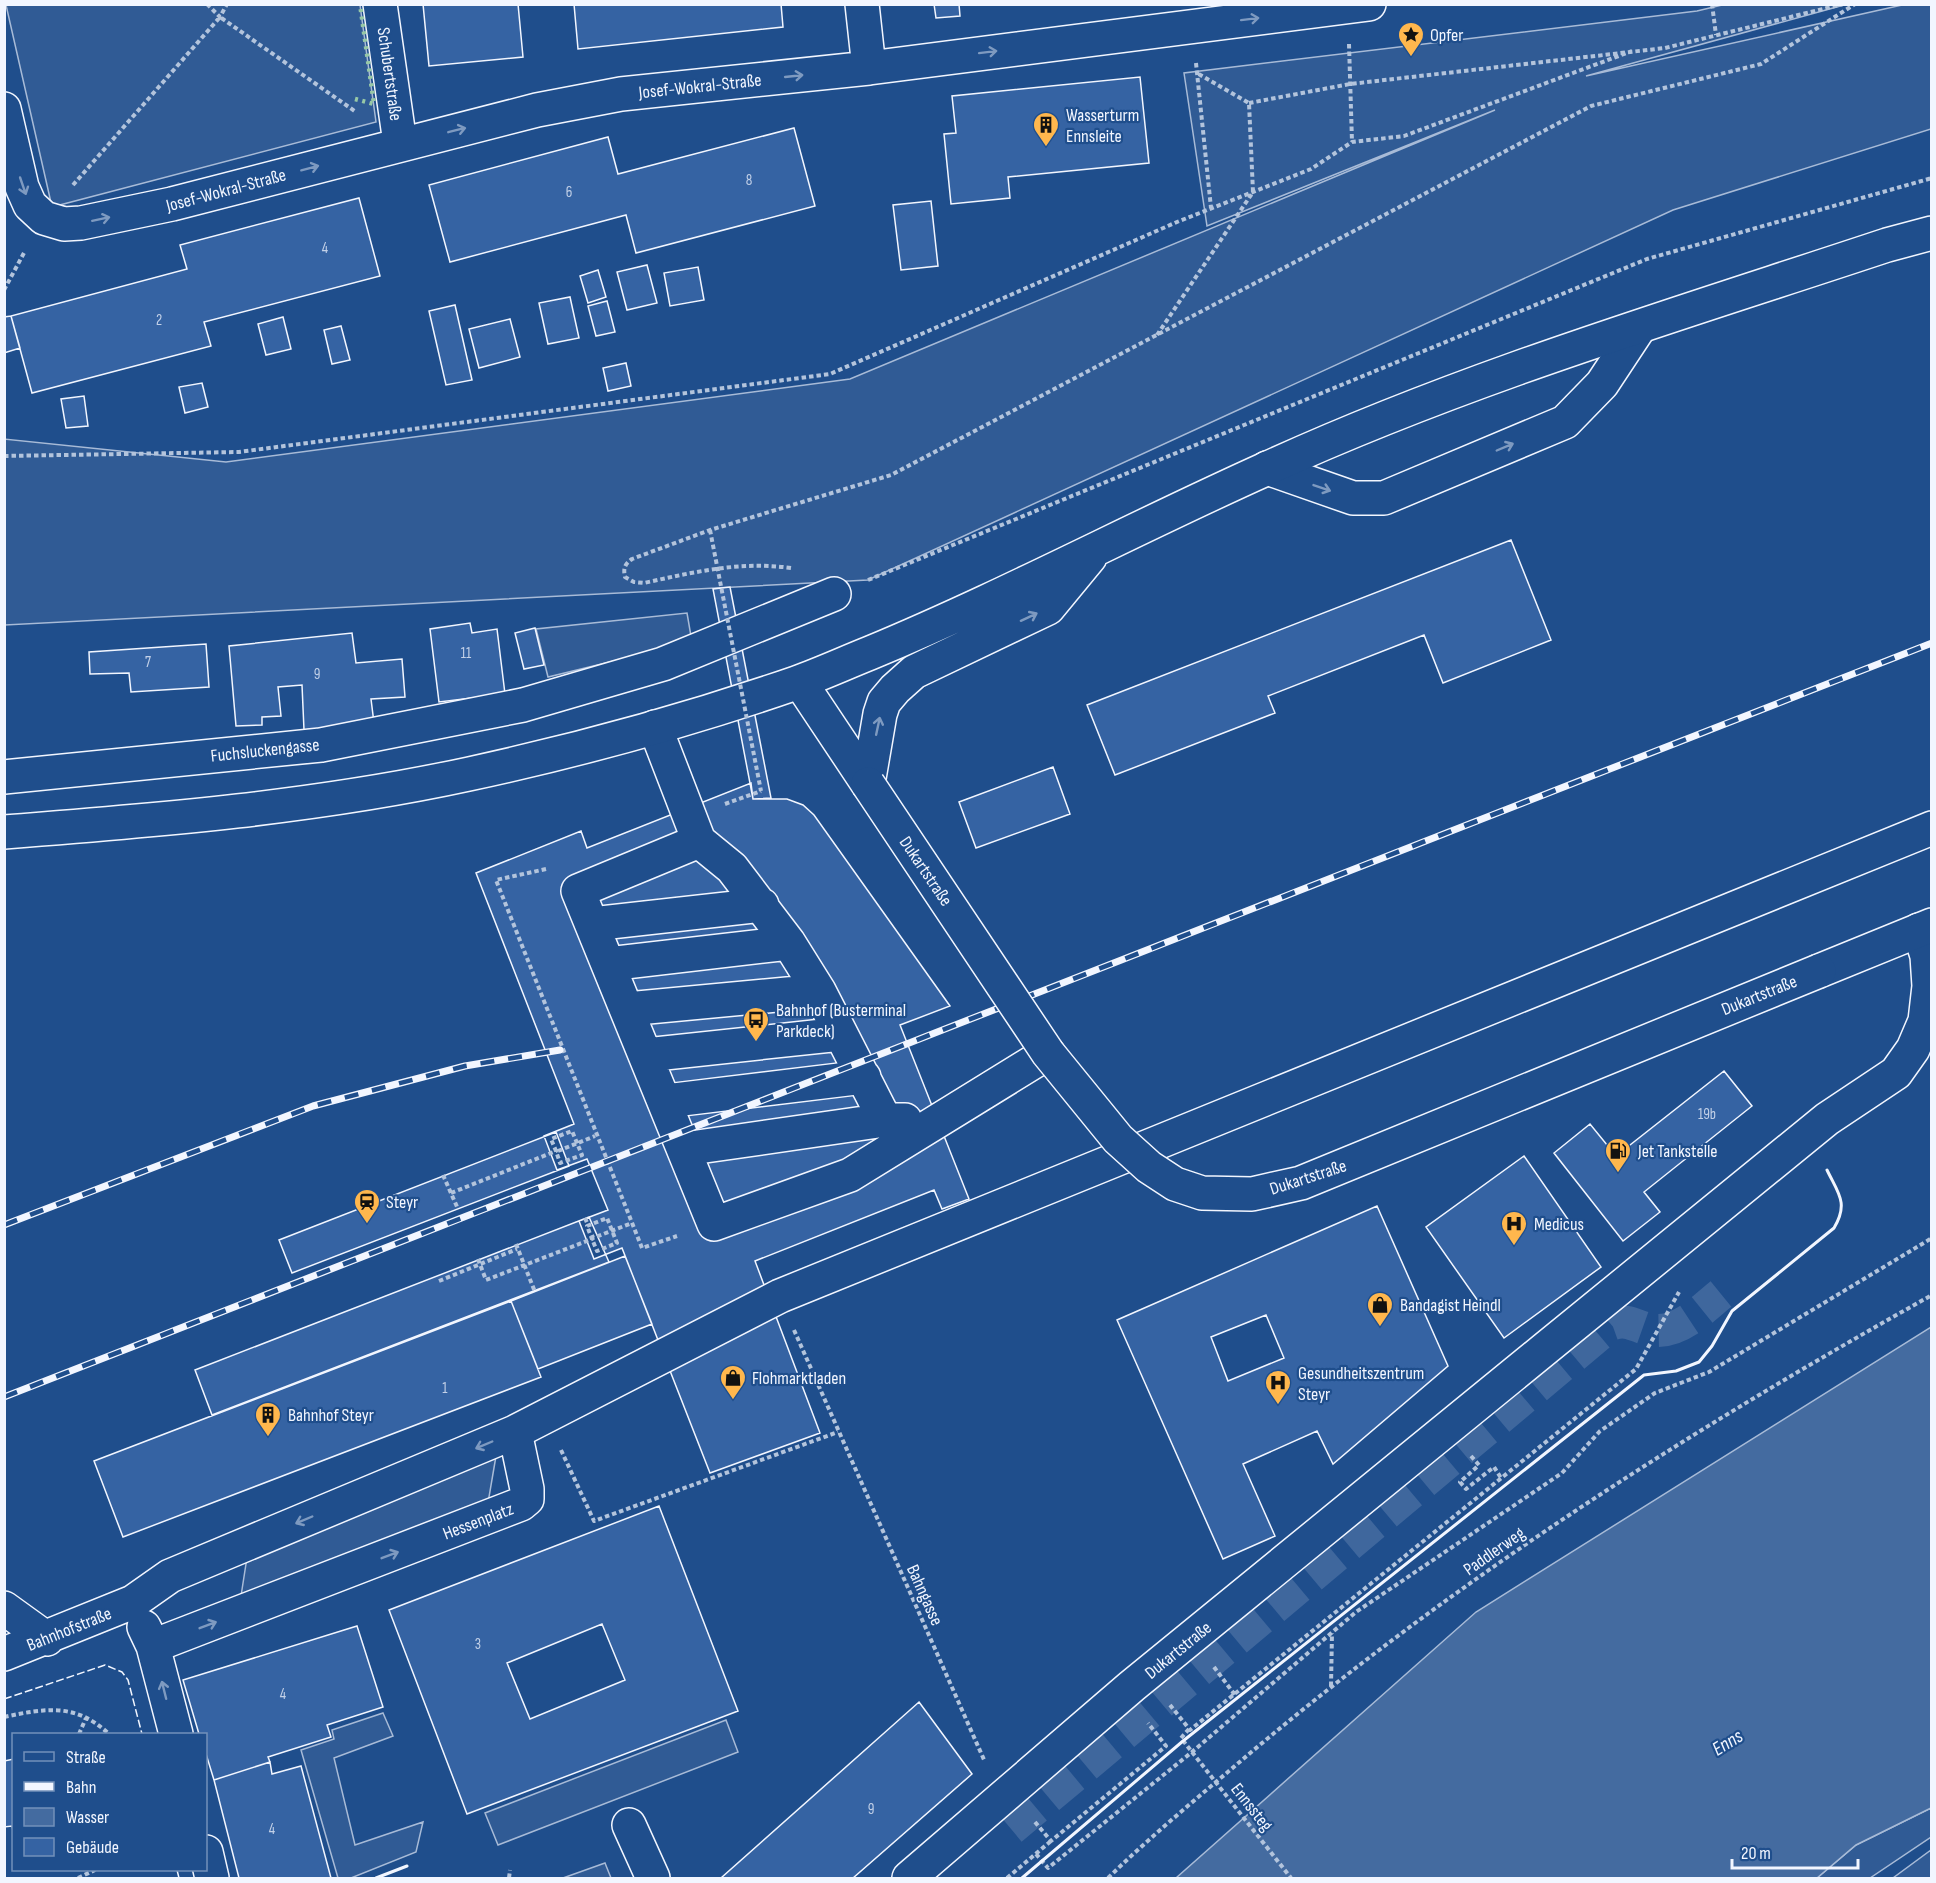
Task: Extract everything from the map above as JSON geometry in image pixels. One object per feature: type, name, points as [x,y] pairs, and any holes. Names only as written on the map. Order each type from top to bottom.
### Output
[{"type":"street","name":"Schubertstraße","points":[[380,4],[400,143]]},
{"type":"street","points":[[862,4],[869,68]]},
{"type":"street","name":"Josef-Wokral-Straße","points":[[44,218],[64,224],[81,223],[172,204],[400,143],[537,110],[621,94],[869,68],[1355,5]]},
{"type":"street","points":[[4,109],[22,187],[30,205],[44,218]]},
{"type":"street","points":[[4,832],[153,820],[355,795],[465,775],[565,753],[800,682],[957,616],[1267,468],[1441,397],[1887,245],[1932,233]]},
{"type":"street","points":[[1267,468],[1353,498],[1384,498],[1565,422],[1602,384],[1639,328]]},
{"type":"street","points":[[868,784],[880,714],[884,702],[895,689],[914,672],[1048,608],[1095,551]]},
{"type":"street","name":"Fuchsluckengasse","points":[[4,777],[321,745],[523,705],[663,664],[834,594]]},
{"type":"street","name":"Dukartstraße","points":[[800,682],[1048,1053],[1118,1139],[1149,1167],[1175,1184],[1202,1192],[1252,1194],[1301,1183],[1925,928],[1929,987],[1925,1021],[1913,1049],[1896,1073],[1827,1119],[1546,1348],[1132,1686],[909,1878]]},
{"type":"street","points":[[655,727],[699,841],[732,868],[789,943],[819,991],[885,1120]]},
{"type":"street","points":[[176,1733],[153,1646],[133,1602],[170,1576],[515,1432],[780,1296],[1932,828]]},
{"type":"street","points":[[699,841],[578,891],[666,1101],[714,1224],[850,1175],[1048,1053]]},
{"type":"street","points":[[592,924],[762,905]]},
{"type":"street","points":[[608,964],[789,943]]},
{"type":"street","points":[[627,1010],[819,991]]},
{"type":"street","points":[[646,1056],[841,1034]]},
{"type":"street","points":[[666,1101],[864,1077]]},
{"type":"street","points":[[684,1149],[885,1120],[940,1121]]},
{"type":"street","name":"Hessenplatz","points":[[153,1646],[521,1504],[527,1499],[527,1489],[515,1432]]},
{"type":"street","name":"Bahnhofstraße","points":[[4,1654],[47,1639],[133,1602]]},
{"type":"street","points":[[4,1608],[47,1639]]},
{"type":"street","points":[[629,1825],[653,1878]]},
{"type":"street","points":[[207,1856],[212,1878]]},
{"type":"path","points":[[207,4],[220,17],[400,143]]},
{"type":"path","points":[[44,218],[220,17],[226,4]]},
{"type":"path","points":[[1712,4],[1716,35]]},
{"type":"path","points":[[1211,208],[1197,73],[1249,102],[1350,84],[1665,48],[1843,4]]},
{"type":"path","points":[[1855,4],[1761,64],[1591,106],[891,476],[710,531],[632,559],[626,563],[625,577],[644,584],[714,568],[763,564],[798,569],[823,581],[834,594],[1647,259],[1932,178]]},
{"type":"path","points":[[4,456],[239,452],[830,374],[1211,208],[1311,168],[1352,142],[1404,136],[1632,51]]},
{"type":"path","points":[[1350,84],[1352,142]]},
{"type":"path","points":[[1156,335],[1253,192],[1249,102]]},
{"type":"path","points":[[710,531],[761,790]]},
{"type":"path","points":[[555,867],[496,880],[595,1136],[642,1248],[714,1224]]},
{"type":"path","points":[[551,1133],[557,1151],[561,1163],[582,1155],[572,1131],[551,1139],[557,1151],[564,1168]]},
{"type":"path","points":[[451,1193],[595,1136]]},
{"type":"path","points":[[443,1175],[458,1209]]},
{"type":"path","points":[[585,1218],[593,1238],[632,1223]]},
{"type":"path","points":[[607,1218],[612,1231],[617,1243],[597,1251],[587,1226],[607,1218]]},
{"type":"path","points":[[1036,1854],[1048,1868],[1192,1752],[1356,1612],[1562,1473],[1600,1431],[1654,1393],[1709,1372],[1932,1238]]},
{"type":"path","points":[[478,1259],[486,1280],[592,1239]]},
{"type":"path","points":[[439,1281],[516,1247],[535,1292]]},
{"type":"path","points":[[1192,1752],[1180,1738],[1636,1369],[1680,1289]]},
{"type":"path","name":"Paddlerweg","points":[[1108,1878],[1331,1686],[1510,1554],[1656,1458],[1932,1294]]},
{"type":"path","name":"Bahngasse","points":[[780,1296],[988,1769]]},
{"type":"path","points":[[546,1416],[594,1521],[838,1432]]},
{"type":"path","points":[[1479,1466],[1460,1482],[1466,1489],[1494,1467],[1502,1478]]},
{"type":"path","points":[[1331,1686],[1332,1633]]},
{"type":"path","points":[[1214,1668],[1235,1695]]},
{"type":"path","points":[[1165,1698],[1190,1730]]},
{"type":"path","points":[[4,1717],[43,1708],[68,1711],[95,1721],[108,1733]]},
{"type":"path","points":[[78,1733],[86,1718]]},
{"type":"path","points":[[1007,1878],[1166,1746],[1147,1723]]},
{"type":"path","name":"Ennssteg","points":[[1192,1752],[1291,1878]]},
{"type":"path","points":[[1031,1817],[1052,1840]]},
{"type":"path","points":[[509,1878],[510,1870]]},
{"type":"shaded area","points":[[6,5],[360,5],[376,122],[52,207]]},
{"type":"shaded area","points":[[1722,5],[1844,5],[1586,76],[1902,5],[1931,5],[1931,129],[1673,210],[868,580],[5,625],[4,439],[226,462],[850,379],[1495,110],[1207,226],[1184,73],[1697,11]]},
{"type":"shaded area","points":[[687,613],[692,642],[548,677],[536,629]]},
{"type":"shaded area","points":[[496,1456],[488,1503],[241,1596],[248,1551]]},
{"type":"shaded area","points":[[383,1713],[393,1736],[334,1758],[355,1845],[423,1822],[416,1852],[351,1878],[338,1878],[301,1750],[334,1739],[332,1730]]},
{"type":"shaded area","points":[[726,1720],[738,1752],[498,1845],[485,1813]]},
{"type":"shaded area","points":[[1931,1808],[1931,1837],[1870,1878],[1817,1878],[1856,1845]]},
{"type":"shaded area","points":[[1931,1850],[1931,1878],[1893,1878]]},
{"type":"shaded area","points":[[605,1863],[611,1878],[563,1878]]},
{"type":"water","name":"Enns","points":[[1931,1327],[1931,1808],[1856,1845],[1817,1878],[1176,1878],[1476,1612]]},
{"type":"building","points":[[423,4],[518,4],[523,57],[429,66]]},
{"type":"building","points":[[574,4],[781,4],[783,27],[578,49]]},
{"type":"building","points":[[934,4],[959,4],[960,16],[936,18]]},
{"type":"building","name":"Wasserturm Ennsleite","points":[[1140,77],[1149,163],[1008,177],[1010,198],[951,204],[944,134],[956,133],[952,96]]},
{"type":"building","points":[[794,128],[815,206],[636,253],[626,215],[450,262],[429,185],[608,137],[618,174]]},
{"type":"building","points":[[359,198],[380,276],[204,322],[211,346],[32,393],[11,316],[187,269],[180,245]]},
{"type":"building","points":[[931,201],[938,266],[901,270],[893,205]]},
{"type":"building","points":[[647,265],[657,303],[627,310],[617,272]]},
{"type":"building","points":[[698,267],[704,300],[670,306],[664,273]]},
{"type":"building","points":[[598,270],[606,297],[588,303],[580,276]]},
{"type":"building","points":[[570,297],[579,338],[548,344],[539,303]]},
{"type":"building","points":[[607,301],[615,332],[596,336],[588,306]]},
{"type":"building","points":[[455,305],[472,380],[446,385],[429,311]]},
{"type":"building","points":[[11,316],[20,348],[4,353],[4,317]]},
{"type":"building","points":[[283,317],[291,349],[266,355],[258,324]]},
{"type":"building","points":[[510,319],[520,357],[479,368],[469,329]]},
{"type":"building","points":[[341,326],[350,360],[332,364],[324,330]]},
{"type":"building","points":[[626,363],[631,386],[608,391],[603,368]]},
{"type":"building","points":[[202,383],[208,407],[185,413],[179,387]]},
{"type":"building","points":[[84,396],[88,426],[66,428],[61,399]]},
{"type":"building","points":[[1511,540],[1551,640],[1443,683],[1424,635],[1268,696],[1275,713],[1115,775],[1087,705]]},
{"type":"building","points":[[730,587],[771,798],[753,799],[713,589]]},
{"type":"building","points":[[470,623],[472,633],[497,629],[505,694],[439,702],[430,629]]},
{"type":"building","points":[[535,628],[544,665],[524,669],[515,633]]},
{"type":"building","points":[[352,633],[356,663],[402,659],[405,697],[371,699],[374,723],[304,730],[302,685],[278,687],[281,716],[262,717],[262,725],[236,726],[229,646]]},
{"type":"building","points":[[206,644],[209,687],[131,692],[129,673],[90,674],[89,652]]},
{"type":"building","points":[[1053,767],[1070,814],[976,848],[959,802]]},
{"type":"building","points":[[751,783],[753,799],[787,799],[803,805],[814,815],[950,1006],[900,1025],[969,1199],[942,1209],[934,1190],[755,1261],[820,1433],[710,1473],[622,1248],[594,1259],[579,1221],[608,1210],[587,1159],[557,1170],[544,1136],[574,1124],[476,873],[581,831],[587,848]]},
{"type":"building","name":"Jet Tankstelle","points":[[1724,1071],[1752,1106],[1644,1192],[1660,1212],[1623,1241],[1554,1153],[1590,1124],[1616,1156]]},
{"type":"building","points":[[556,1132],[569,1166],[292,1273],[279,1240]]},
{"type":"building","name":"Medicus","points":[[1524,1156],[1601,1267],[1504,1338],[1426,1227]]},
{"type":"building","name":"Gesundheitszentrum Steyr","points":[[1377,1206],[1448,1366],[1333,1464],[1317,1431],[1243,1464],[1275,1536],[1223,1559],[1117,1320]],"holes":[[[1266,1315],[1284,1358],[1228,1381],[1211,1337]]]},
{"type":"building","points":[[589,1217],[609,1262],[212,1415],[195,1370]]},
{"type":"building","points":[[625,1256],[652,1324],[538,1369],[511,1301]]},
{"type":"building","name":"Bahnhof Steyr","points":[[511,1301],[541,1377],[123,1537],[94,1461]]},
{"type":"building","points":[[659,1506],[738,1711],[467,1814],[389,1610]],"holes":[[[602,1624],[625,1680],[530,1719],[507,1663]]]},
{"type":"building","points":[[357,1626],[383,1707],[327,1725],[331,1737],[268,1757],[270,1762],[214,1780],[207,1757],[207,1733],[199,1733],[183,1680]]},
{"type":"building","points":[[919,1702],[972,1774],[853,1878],[721,1878]]},
{"type":"building","points":[[12,1759],[12,1826],[4,1827],[4,1761]]},
{"type":"building","points":[[270,1762],[272,1774],[301,1766],[331,1878],[239,1878],[214,1780]]},
{"type":"tunnel","points":[[1011,1829],[1612,1324],[1626,1322],[1647,1329],[1668,1329],[1687,1321],[1721,1294]]},
{"type":"railway","points":[[4,1397],[1932,643]]},
{"type":"railway","points":[[4,1225],[313,1106],[465,1066],[560,1050]]},
{"type":"hedge","points":[[355,99],[374,104],[360,4]]},
{"type":"fence","points":[[4,1699],[105,1665],[122,1672],[128,1680],[142,1733]]},
{"type":"fence","points":[[177,1871],[179,1878]]},
{"type":"wall","points":[[1022,1878],[1183,1741],[1644,1375],[1676,1371],[1699,1362],[1712,1346],[1732,1311],[1834,1228],[1841,1212],[1841,1205],[1838,1192],[1827,1170]]},
{"type":"wall","points":[[376,1878],[407,1866]]},
{"type":"place","name":"Opfer","points":[[1411,58]]},
{"type":"place","name":"Wasserturm Ennsleite","points":[[1046,148]]},
{"type":"place","name":"Bahnhof (Busterminal Parkdeck)","points":[[756,1043]]},
{"type":"place","name":"Jet Tankstelle","points":[[1618,1174]]},
{"type":"place","name":"Steyr","points":[[367,1225]]},
{"type":"place","name":"Medicus","points":[[1514,1247]]},
{"type":"place","name":"Bandagist Heindl","points":[[1380,1328]]},
{"type":"place","name":"Flohmarktladen","points":[[733,1401]]},
{"type":"place","name":"Gesundheitszentrum Steyr","points":[[1278,1406]]},
{"type":"place","name":"Bahnhof Steyr","points":[[268,1438]]}]
